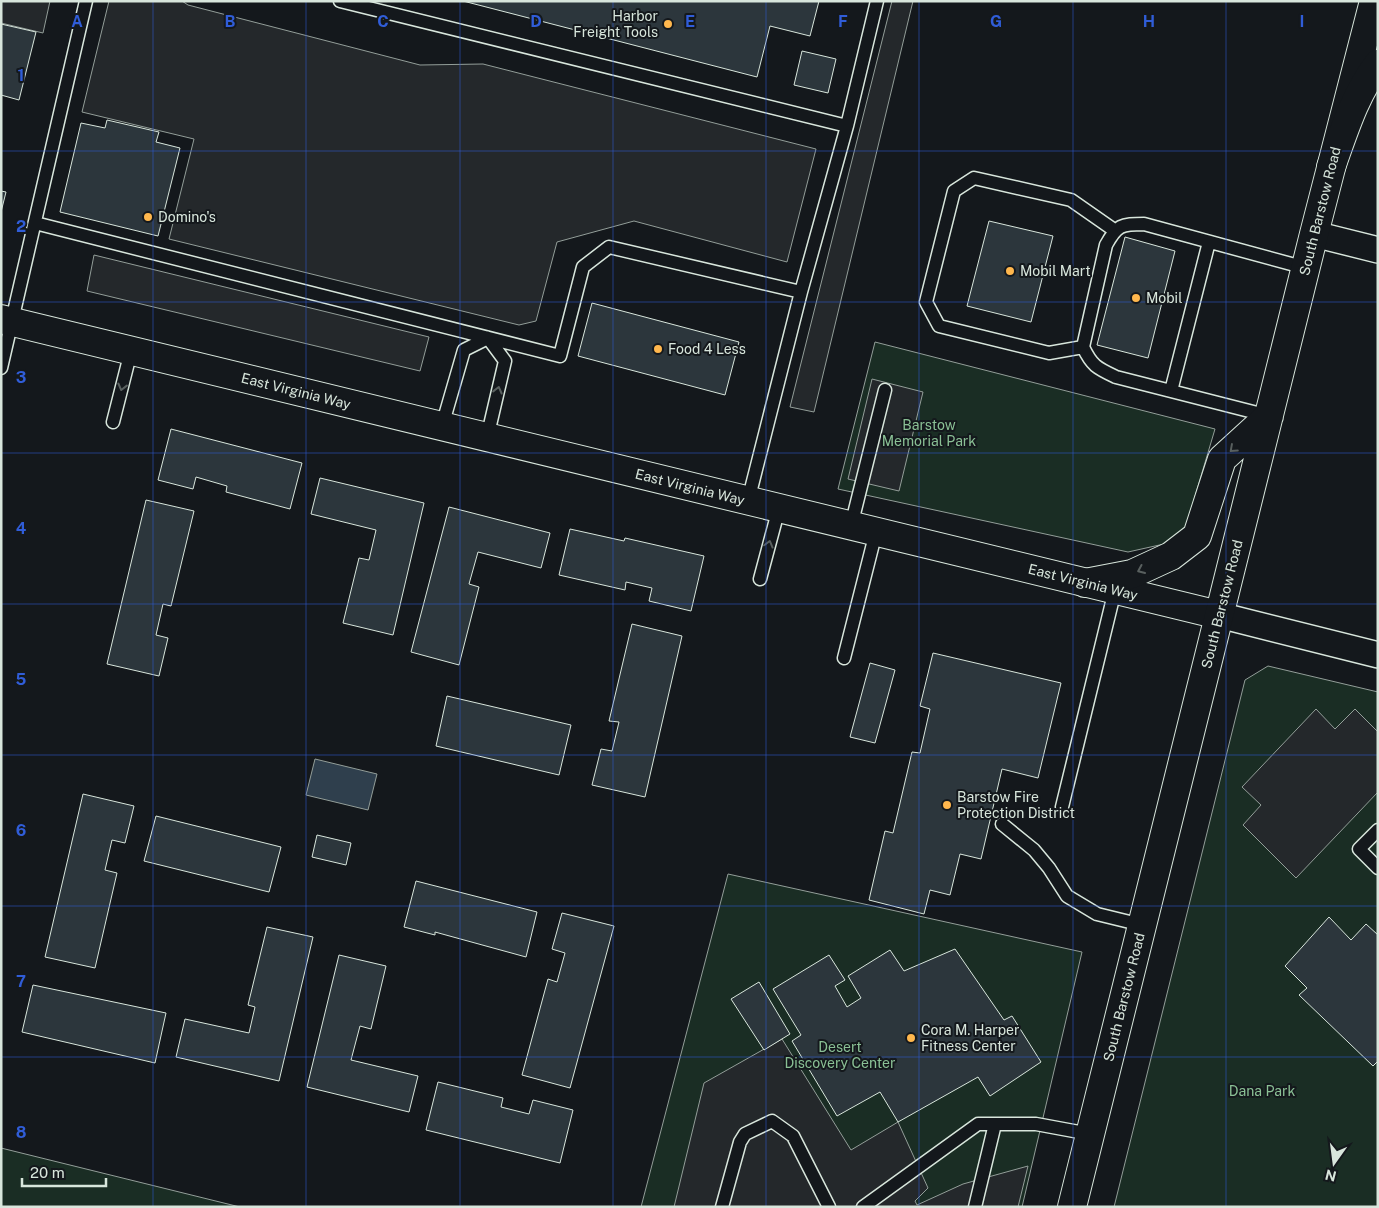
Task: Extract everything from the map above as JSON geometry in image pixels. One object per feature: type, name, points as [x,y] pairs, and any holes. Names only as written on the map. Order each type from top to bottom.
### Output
[{"type":"main road","name":"South Barstow Road","points":[[1072,1207],[1314,234],[1374,1]]},
{"type":"main road","points":[[1331,167],[1350,113],[1368,77],[1378,64]]},
{"type":"main road","name":"East Virginia Way","points":[[7,321],[1220,615]]},
{"type":"main road","points":[[1085,583],[1132,574],[1171,556],[1197,536],[1222,459],[1269,416]]},
{"type":"street","points":[[1314,234],[1378,250]]},
{"type":"street","name":"East Virginia Way","points":[[1220,615],[1378,655]]},
{"type":"lane","points":[[1,368],[7,321],[35,223],[86,1]]},
{"type":"lane","points":[[340,1],[847,126]]},
{"type":"lane","points":[[748,501],[800,292],[847,126],[878,1]]},
{"type":"lane","points":[[1083,347],[1049,354],[939,326],[926,302],[954,191],[974,178],[1071,200],[1114,230]]},
{"type":"lane","points":[[35,223],[560,356],[583,267],[608,247],[800,292]]},
{"type":"lane","points":[[1269,416],[1116,377],[1090,362],[1083,347],[1106,245],[1114,230],[1129,224],[1144,224],[1306,268]]},
{"type":"lane","points":[[1171,391],[1209,242]]},
{"type":"lane","points":[[442,426],[464,350],[488,338]]},
{"type":"lane","points":[[487,438],[505,360],[488,338]]},
{"type":"lane","points":[[113,422],[131,351]]},
{"type":"lane","points":[[844,658],[885,390]]},
{"type":"lane","points":[[760,579],[779,508]]},
{"type":"lane","points":[[1062,807],[1115,590]]},
{"type":"lane","points":[[1002,824],[1034,850],[1067,896],[1097,914],[1142,925]]},
{"type":"lane","points":[[1378,830],[1359,849],[1378,868]]},
{"type":"lane","points":[[722,1207],[740,1142],[745,1134],[772,1120],[793,1136],[829,1207]]},
{"type":"lane","points":[[863,1207],[978,1124],[1036,1124],[1090,1134]]},
{"type":"lane","points":[[975,1207],[995,1124]]},
{"type":"green space","name":"Barstow Memorial Park","points":[[875,342],[1215,429],[1182,540],[1128,552],[838,489]]},
{"type":"green space","name":"Dana Park","points":[[1268,666],[1378,692],[1378,1207],[1114,1207],[1245,680]]},
{"type":"green space","name":"Desert Discovery Center","points":[[728,874],[1082,952],[1022,1207],[641,1207]]},
{"type":"green space","points":[[1,1148],[240,1207],[1,1207]]},
{"type":"shaded area","points":[[1,1],[50,1],[43,33],[1,23]]},
{"type":"shaded area","points":[[109,1],[182,1],[188,5],[420,65],[483,64],[816,149],[787,262],[634,221],[557,242],[536,321],[519,325],[169,239],[194,139],[82,112]]},
{"type":"shaded area","points":[[892,1],[913,1],[814,412],[790,407]]},
{"type":"shaded area","points":[[94,255],[429,337],[420,371],[87,291]]},
{"type":"shaded area","points":[[872,379],[923,392],[899,491],[848,479]]},
{"type":"shaded area","points":[[1316,709],[1335,729],[1355,709],[1378,732],[1378,792],[1296,878],[1243,825],[1261,805],[1242,787]]},
{"type":"shaded area","points":[[782,1039],[851,1150],[898,1122],[928,1188],[915,1201],[917,1205],[963,1184],[1028,1166],[1018,1207],[674,1207],[704,1083]]},
{"type":"water","points":[[315,759],[377,774],[368,810],[306,795]]},
{"type":"building","points":[[463,1],[819,1],[810,36],[770,26],[757,77]]},
{"type":"building","points":[[1,24],[36,32],[19,100],[1,95]]},
{"type":"building","points":[[802,51],[836,59],[828,93],[794,85]]},
{"type":"building","points":[[107,120],[159,132],[156,142],[180,148],[158,236],[60,212],[81,123],[105,128]]},
{"type":"building","points":[[1,191],[6,192],[1,212]]},
{"type":"building","name":"Mobil Mart","points":[[989,221],[1053,236],[1031,322],[967,306]]},
{"type":"building","name":"Mobil","points":[[1125,237],[1175,251],[1148,358],[1097,345]]},
{"type":"building","name":"Food 4 Less","points":[[592,303],[739,342],[725,395],[578,356]]},
{"type":"building","points":[[171,429],[302,463],[290,509],[226,492],[227,486],[196,477],[193,489],[158,480]]},
{"type":"building","points":[[320,478],[424,503],[393,635],[343,623],[359,558],[369,560],[376,530],[311,514]]},
{"type":"building","points":[[146,500],[194,511],[171,606],[163,604],[156,635],[168,638],[159,676],[107,664]]},
{"type":"building","points":[[449,507],[550,533],[541,568],[478,552],[469,584],[479,587],[459,665],[411,652]]},
{"type":"building","points":[[570,529],[624,541],[625,538],[704,556],[691,611],[649,601],[652,588],[626,582],[625,590],[559,575]]},
{"type":"building","points":[[632,624],[682,636],[645,797],[592,785],[601,749],[612,751],[619,722],[609,721]]},
{"type":"building","name":"Barstow Fire Protection District","points":[[933,653],[1061,683],[1038,778],[1002,769],[981,859],[960,854],[950,895],[930,890],[924,914],[869,900],[885,831],[893,833],[912,752],[920,753],[930,709],[920,706]]},
{"type":"building","points":[[870,663],[895,670],[875,743],[850,737]]},
{"type":"building","points":[[447,696],[571,725],[559,775],[436,746]]},
{"type":"building","points":[[83,794],[134,806],[125,843],[112,840],[105,870],[117,873],[95,968],[45,957]]},
{"type":"building","points":[[156,816],[281,847],[269,892],[144,861]]},
{"type":"building","points":[[317,835],[351,843],[346,865],[312,857]]},
{"type":"building","points":[[416,881],[537,912],[526,957],[435,932],[435,935],[404,927]]},
{"type":"building","points":[[562,913],[614,926],[570,1088],[522,1075],[548,979],[557,982],[565,953],[552,949]]},
{"type":"building","points":[[1329,917],[1351,940],[1366,924],[1378,935],[1378,1061],[1373,1066],[1299,995],[1307,988],[1285,966]]},
{"type":"building","points":[[267,927],[313,937],[279,1081],[176,1057],[185,1019],[249,1033],[255,1007],[248,1005]]},
{"type":"building","name":"Cora M. Harper Fitness Center","points":[[955,949],[1004,1020],[1012,1016],[1041,1062],[990,1096],[978,1077],[898,1122],[880,1092],[837,1116],[792,1041],[801,1035],[773,989],[829,955],[845,980],[835,986],[847,1007],[861,998],[848,976],[890,950],[904,971]]},
{"type":"building","points":[[339,955],[386,966],[371,1029],[360,1026],[351,1060],[418,1076],[409,1112],[307,1087]]},
{"type":"building","points":[[759,982],[790,1034],[764,1050],[731,999]]},
{"type":"building","points":[[33,985],[166,1013],[155,1063],[22,1032]]},
{"type":"building","points":[[438,1082],[503,1098],[501,1107],[529,1114],[533,1100],[573,1110],[560,1163],[426,1130]]},
{"type":"place","name":"Harbor Freight Tools","points":[[668,24]]},
{"type":"place","name":"Domino's","points":[[148,217]]},
{"type":"place","name":"Mobil Mart","points":[[1010,271]]},
{"type":"place","name":"Mobil","points":[[1136,298]]},
{"type":"place","name":"Food 4 Less","points":[[658,349]]},
{"type":"place","name":"Barstow Fire Protection District","points":[[947,805]]},
{"type":"place","name":"Cora M. Harper Fitness Center","points":[[911,1038]]}]
